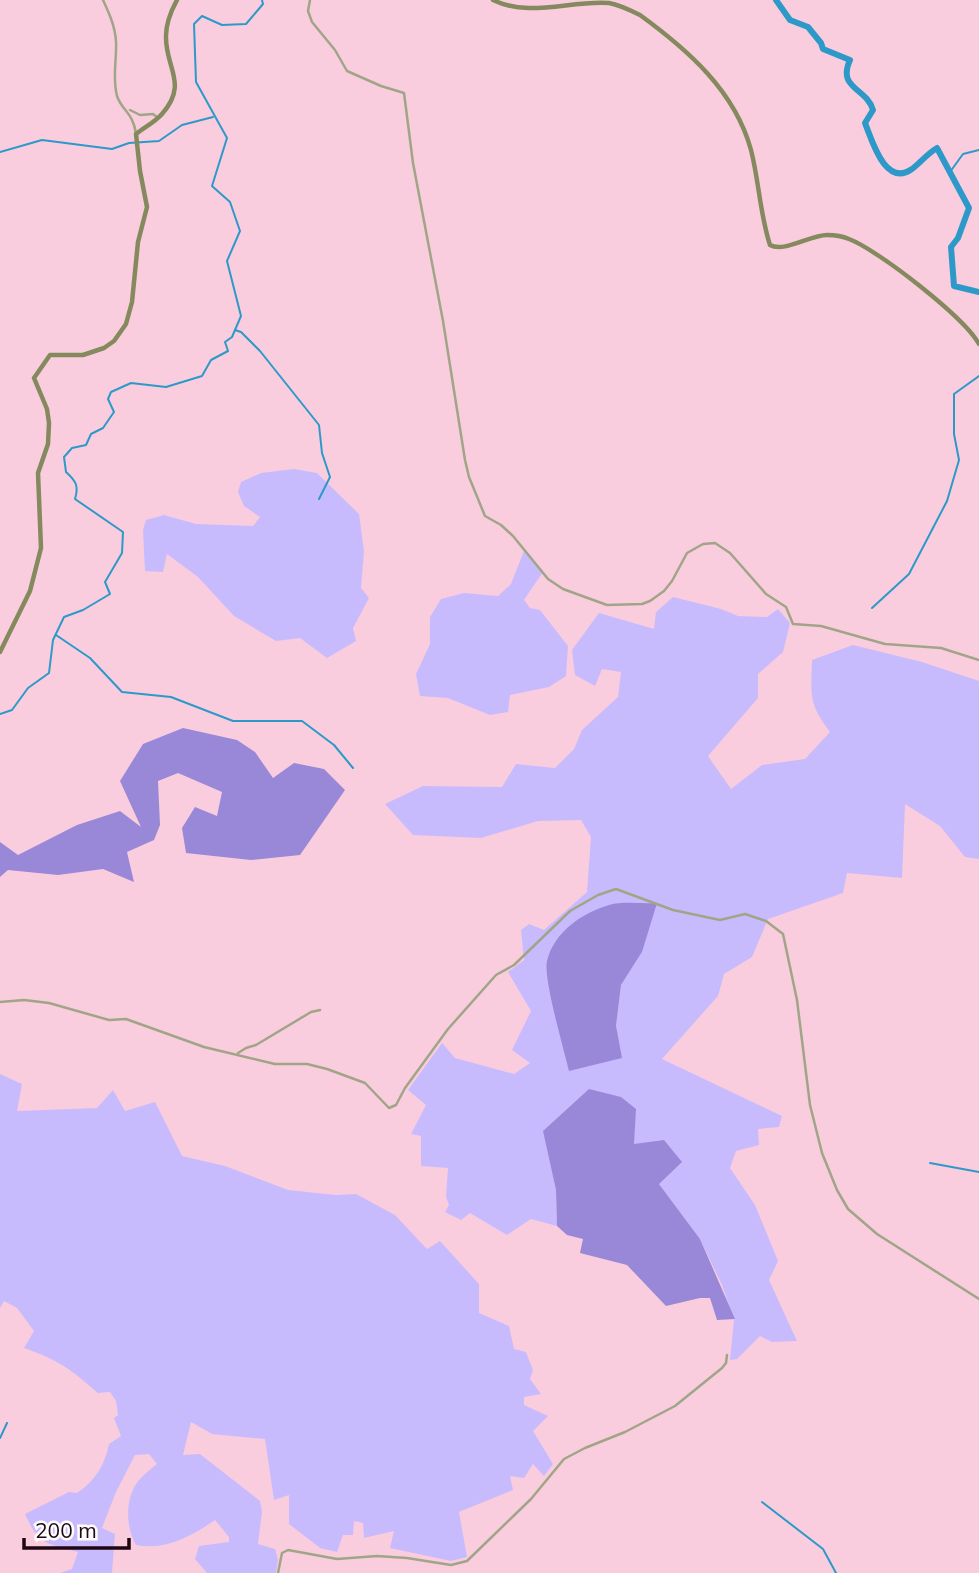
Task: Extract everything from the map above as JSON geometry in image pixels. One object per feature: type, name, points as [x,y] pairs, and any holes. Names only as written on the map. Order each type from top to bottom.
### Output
[{"type":"street","points":[[0,652],[25,605],[41,548],[38,474],[50,423],[34,377],[50,355],[83,355],[104,348],[114,341],[126,324],[132,302],[138,242],[147,207],[134,121],[118,97],[114,75],[114,27],[103,0]]},
{"type":"street","points":[[136,135],[158,118],[169,105],[175,90],[175,73],[166,37],[169,17],[177,0]]},
{"type":"street","points":[[310,0],[307,10],[312,22],[335,50],[347,71],[404,93],[413,163],[443,321],[468,477],[485,516],[513,536],[554,583],[577,596],[601,604],[650,601],[672,581],[688,553],[703,544],[715,543],[730,553],[761,589],[786,607],[793,624],[821,626],[885,644],[941,648],[979,660]]},
{"type":"street","points":[[493,0],[523,8],[609,3],[640,15],[712,78],[737,113],[751,152],[770,245],[780,248],[828,235],[850,239],[903,274],[941,304],[970,331],[979,344]]},
{"type":"street","points":[[127,109],[136,114],[153,114],[158,118]]},
{"type":"street","points":[[0,1002],[24,1000],[49,1003],[109,1020],[125,1019],[187,1042],[275,1064],[307,1064],[365,1083],[389,1108],[396,1105],[405,1088],[448,1030],[496,975],[514,965],[570,911],[598,895],[616,890],[673,910],[720,920],[745,914],[766,921],[783,934],[797,1000],[810,1105],[822,1153],[848,1209],[877,1234],[979,1299]]},
{"type":"street","points":[[237,1054],[311,1012],[320,1010]]},
{"type":"street","points":[[278,1573],[282,1553],[288,1550],[342,1560],[377,1556],[451,1565],[467,1561],[531,1499],[565,1459],[675,1406],[722,1368],[727,1355]]},
{"type":"shaded area","points":[[294,469],[317,473],[359,514],[364,551],[361,588],[369,598],[353,628],[356,641],[327,658],[300,638],[276,641],[234,616],[198,577],[167,554],[163,572],[145,571],[143,530],[146,520],[164,515],[196,524],[253,526],[260,517],[244,506],[238,492],[241,482],[261,473]]},
{"type":"shaded area","points":[[524,551],[543,572],[524,600],[530,608],[540,610],[568,646],[566,676],[549,687],[510,695],[508,712],[490,715],[448,698],[420,696],[416,674],[430,644],[430,617],[441,599],[464,593],[498,596],[511,584]]},
{"type":"shaded area","points":[[673,597],[738,616],[767,617],[778,609],[790,623],[783,652],[758,674],[758,698],[708,756],[731,789],[762,765],[805,759],[830,732],[812,698],[812,660],[853,645],[922,662],[979,681],[979,859],[965,857],[940,826],[905,804],[902,878],[847,873],[843,893],[768,919],[752,957],[724,974],[718,996],[662,1059],[782,1116],[779,1127],[758,1129],[759,1145],[736,1151],[730,1168],[755,1205],[778,1261],[769,1280],[797,1341],[772,1342],[760,1336],[737,1359],[730,1360],[734,1319],[722,1285],[700,1239],[659,1184],[634,1144],[633,1137],[544,1131],[556,1190],[557,1226],[531,1219],[507,1235],[470,1213],[461,1220],[445,1212],[449,1205],[446,1197],[448,1168],[421,1166],[421,1136],[411,1134],[426,1105],[408,1090],[442,1043],[455,1058],[514,1074],[530,1063],[512,1050],[531,1011],[508,972],[524,960],[521,930],[529,924],[544,930],[587,892],[591,837],[581,820],[538,821],[481,838],[413,835],[385,804],[423,786],[502,787],[516,764],[555,768],[574,749],[582,730],[618,697],[621,672],[602,669],[595,686],[575,675],[572,650],[599,613],[654,629],[656,612]],"holes":[[[610,904],[642,952],[621,985],[616,1026]]]},
{"type":"shaded area","points":[[183,728],[237,740],[255,752],[273,778],[294,763],[324,769],[345,790],[300,855],[251,860],[186,853],[182,828],[195,807],[217,816],[222,792],[178,773],[158,781],[160,825],[154,840],[127,852],[134,882],[103,869],[58,875],[8,870],[0,877],[0,842],[18,855],[77,825],[120,811],[141,827],[120,781],[143,744]]},
{"type":"shaded area","points":[[657,903],[642,952],[621,985],[616,1026],[622,1058],[569,1071],[548,983],[547,961],[556,941],[570,925],[609,905]]},
{"type":"shaded area","points":[[0,1074],[22,1084],[17,1111],[97,1108],[113,1090],[125,1111],[155,1102],[182,1156],[225,1166],[288,1190],[336,1195],[356,1194],[395,1215],[427,1249],[440,1241],[479,1284],[479,1313],[509,1326],[514,1349],[526,1352],[533,1370],[530,1379],[541,1394],[524,1397],[524,1405],[548,1416],[533,1431],[553,1464],[544,1476],[533,1464],[524,1478],[510,1476],[513,1490],[459,1512],[467,1557],[451,1561],[390,1548],[394,1531],[364,1538],[363,1523],[354,1521],[353,1535],[343,1535],[337,1552],[320,1548],[289,1524],[289,1495],[274,1500],[265,1439],[212,1434],[191,1422],[183,1455],[200,1454],[260,1501],[262,1512],[258,1544],[275,1549],[278,1560],[276,1573],[207,1573],[195,1559],[199,1546],[229,1542],[229,1537],[215,1520],[178,1541],[157,1546],[136,1545],[128,1521],[129,1503],[139,1480],[157,1464],[149,1454],[135,1455],[102,1528],[115,1534],[112,1573],[60,1573],[72,1569],[78,1552],[58,1547],[39,1537],[25,1514],[69,1492],[77,1493],[98,1472],[109,1444],[121,1436],[114,1418],[118,1415],[116,1401],[110,1392],[98,1393],[64,1366],[24,1348],[34,1331],[17,1308],[4,1301],[0,1308]]},
{"type":"shaded area","points":[[589,1089],[621,1097],[636,1109],[634,1144],[664,1140],[682,1162],[659,1184],[700,1239],[735,1319],[717,1320],[710,1298],[666,1306],[627,1265],[580,1253],[583,1239],[567,1235],[557,1226],[556,1190],[543,1131]]},
{"type":"waterway","points":[[0,714],[12,710],[28,688],[49,673],[53,640],[64,617],[83,610],[110,594],[105,582],[122,553],[123,532],[75,499],[76,484],[66,472],[64,457],[72,448],[86,445],[91,434],[103,428],[114,412],[108,399],[111,392],[131,383],[166,387],[202,376],[211,360],[228,351],[225,342],[232,337],[241,316],[227,261],[240,231],[230,202],[212,186],[227,138],[196,82],[194,24],[202,16],[222,25],[246,24],[263,4],[262,0]]},
{"type":"waterway","points":[[776,0],[790,20],[808,27],[823,49],[850,60],[847,77],[873,110],[865,123],[876,150],[887,167],[894,172],[903,173],[912,169],[937,148],[969,208],[958,238],[951,247],[954,286],[979,292]]},
{"type":"waterway","points":[[0,152],[42,140],[112,149],[129,143],[159,141],[182,125],[213,117]]},
{"type":"waterway","points":[[950,172],[963,154],[979,150]]},
{"type":"waterway","points":[[235,330],[241,332],[260,351],[319,425],[322,453],[330,477],[319,499]]},
{"type":"waterway","points":[[872,608],[909,574],[947,501],[959,460],[954,434],[954,394],[979,376]]},
{"type":"waterway","points":[[56,635],[90,658],[122,692],[171,697],[233,721],[302,721],[334,745],[353,768]]},
{"type":"waterway","points":[[930,1163],[979,1172]]},
{"type":"waterway","points":[[0,1438],[7,1423]]},
{"type":"waterway","points":[[762,1502],[823,1549],[836,1573]]}]
